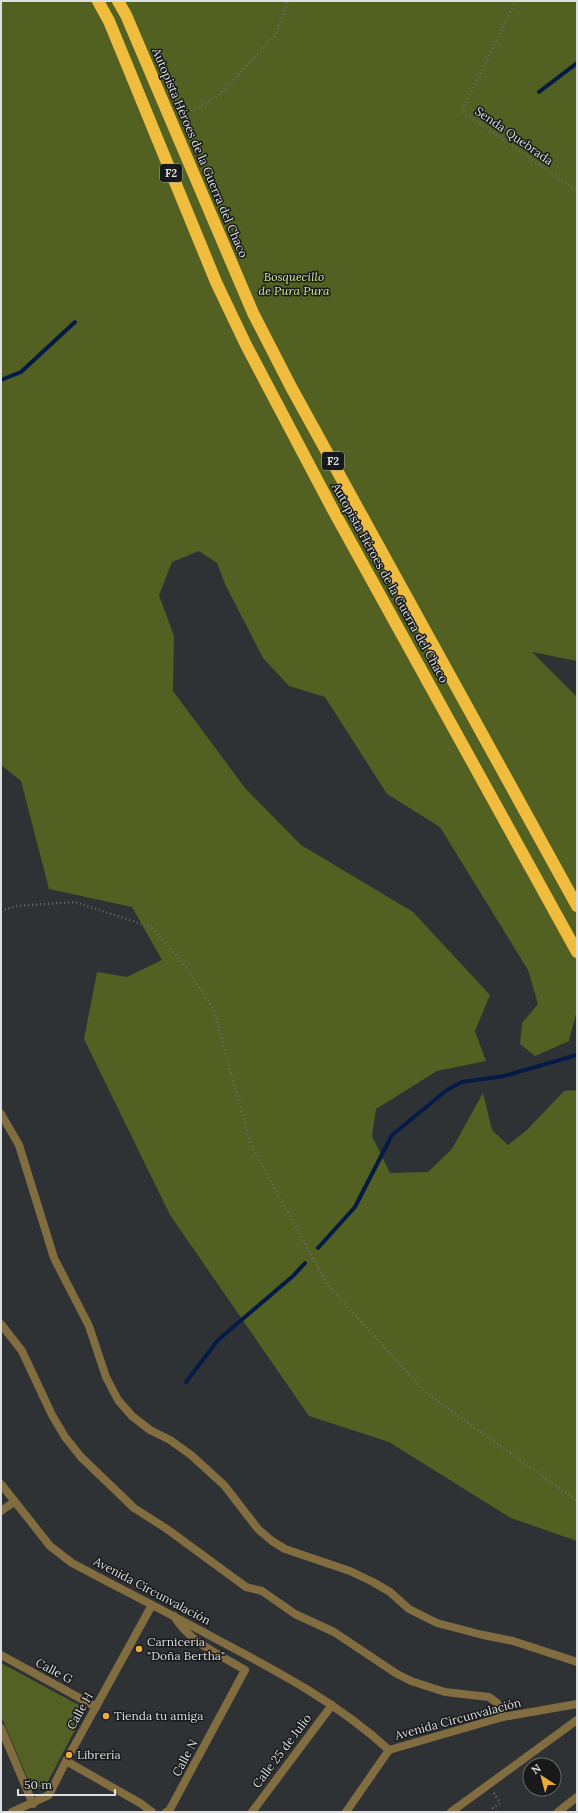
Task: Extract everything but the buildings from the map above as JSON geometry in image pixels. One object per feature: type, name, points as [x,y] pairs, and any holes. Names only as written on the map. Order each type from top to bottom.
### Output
[{"type":"highway","name":"Autopista Héroes de la Guerra del Chaco","points":[[98,1],[109,21],[216,282],[246,345],[333,510],[577,952]]},
{"type":"highway","name":"Autopista Héroes de la Guerra del Chaco","points":[[118,1],[126,15],[253,313],[291,387],[577,906]]},
{"type":"street","points":[[1,1114],[18,1145],[54,1258],[89,1326],[106,1377],[118,1400],[132,1416],[150,1430],[170,1440],[191,1455],[224,1485],[258,1528],[272,1541],[285,1548],[350,1571],[373,1582],[390,1592],[409,1609],[437,1623],[484,1636],[513,1641],[577,1662]]},
{"type":"street","points":[[1,1324],[22,1351],[52,1415],[65,1437],[81,1457],[134,1508],[167,1529],[246,1586],[262,1591],[295,1614],[334,1632],[397,1674],[411,1681],[445,1692],[489,1697],[497,1703],[503,1717]]},
{"type":"street","name":"Avenida Circunvalación","points":[[1,1484],[50,1546],[67,1559],[292,1680],[332,1705],[370,1733],[389,1750],[503,1717],[577,1704]]},
{"type":"street","points":[[1,1511],[14,1502]]},
{"type":"street","name":"Calle H","points":[[12,1812],[33,1804],[49,1795],[66,1761],[152,1605]]},
{"type":"street","name":"Calle N","points":[[166,1812],[169,1811],[186,1781],[245,1670],[195,1640],[180,1628],[173,1616]]},
{"type":"street","name":"Calle G","points":[[1,1655],[96,1707]]},
{"type":"street","name":"Calle 25 de Julio","points":[[252,1812],[332,1705]]},
{"type":"street","points":[[451,1812],[483,1787],[577,1720]]},
{"type":"street","points":[[1,1728],[33,1804]]},
{"type":"street","points":[[346,1812],[389,1750]]},
{"type":"street","points":[[66,1761],[140,1803],[152,1812]]},
{"type":"street","points":[[558,1812],[577,1797]]},
{"type":"path","points":[[172,123],[219,95],[248,65],[276,35],[288,1]]},
{"type":"path","name":"Senda Quebrada","points":[[516,1],[462,111],[577,190]]},
{"type":"path","points":[[1,911],[16,906],[75,902],[151,927],[181,961],[212,1008],[251,1145],[327,1284],[425,1392],[577,1500]]},
{"type":"path","points":[[483,1787],[487,1794],[492,1789],[500,1803],[493,1808],[496,1812]]},
{"type":"green space","name":"Bosquecillo de Pura Pura","points":[[1,1],[577,1],[577,661],[532,652],[577,697],[577,1010],[569,1041],[535,1056],[520,1044],[522,1023],[538,1004],[528,970],[440,827],[387,794],[325,697],[289,686],[263,658],[225,584],[217,563],[199,551],[172,562],[159,595],[174,636],[173,691],[245,788],[301,845],[413,912],[490,995],[475,1031],[486,1061],[437,1071],[376,1109],[372,1136],[390,1173],[428,1172],[452,1149],[483,1093],[492,1130],[508,1145],[527,1130],[564,1091],[577,1090],[577,1541],[511,1518],[389,1442],[309,1416],[170,1215],[84,1039],[97,972],[127,977],[162,960],[132,907],[49,889],[21,781],[1,765]]},
{"type":"green space","points":[[1,1663],[86,1709],[45,1787],[32,1789],[1,1716]]},
{"type":"waterway","points":[[539,92],[577,63]]},
{"type":"waterway","points":[[1,380],[21,372],[75,322]]},
{"type":"waterway","points":[[318,1248],[355,1207],[392,1135],[447,1090],[462,1082],[504,1076],[577,1055]]},
{"type":"waterway","points":[[186,1382],[218,1340],[293,1276],[305,1263]]},
{"type":"place","name":"Carniceria \"Doña Bertha\"","points":[[139,1649]]},
{"type":"place","name":"Tienda tu amiga","points":[[106,1716]]},
{"type":"place","name":"Librería","points":[[69,1755]]}]
